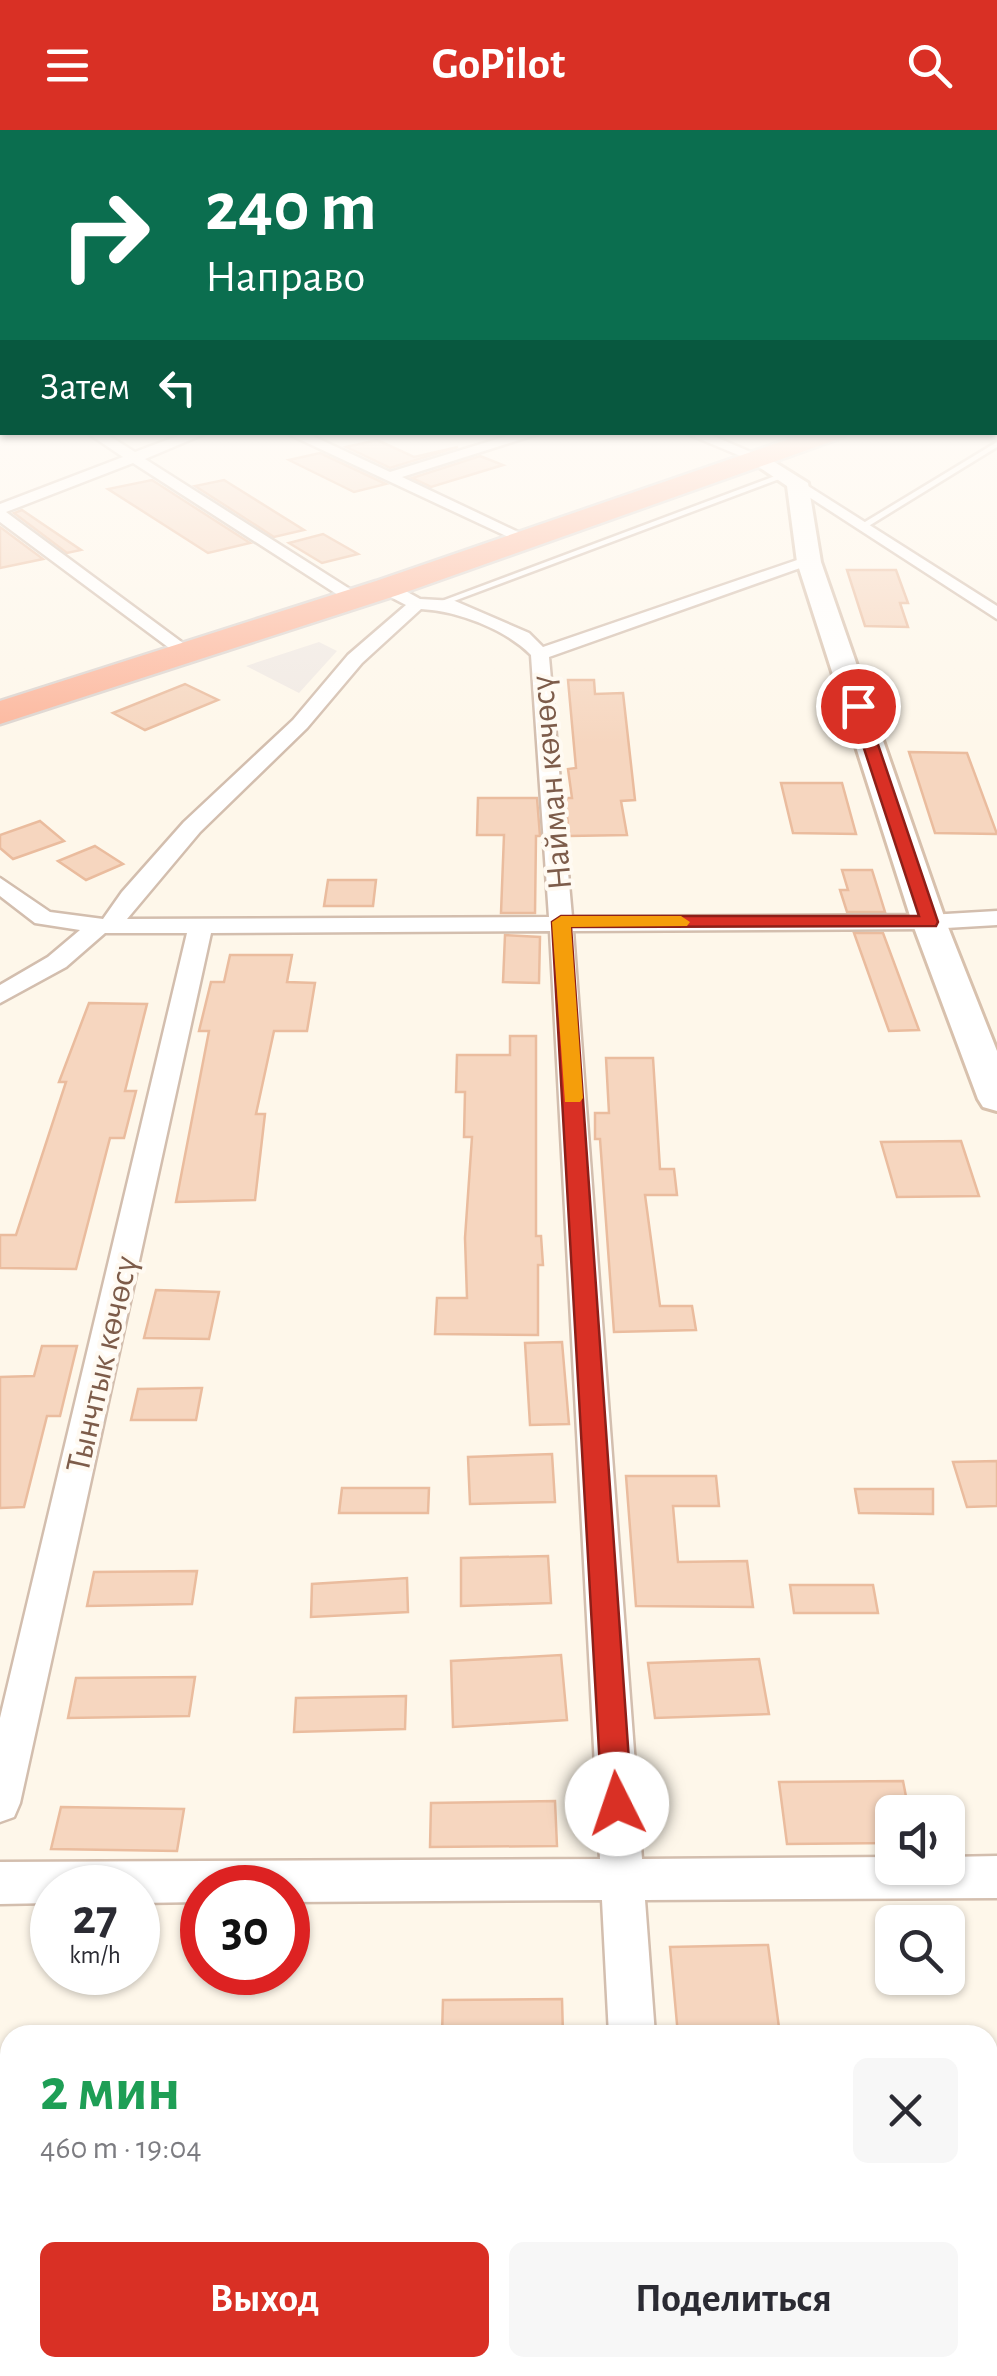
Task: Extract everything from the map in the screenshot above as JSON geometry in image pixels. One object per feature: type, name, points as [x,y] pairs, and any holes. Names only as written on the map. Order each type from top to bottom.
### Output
[{"type":"highway","points":[[0,713],[550,534]]},
{"type":"main road","points":[[800,534],[930,922],[997,1098]]},
{"type":"street","points":[[29,534],[186,652]]},
{"type":"street","points":[[254,534],[355,598]]},
{"type":"street","points":[[513,534],[527,540]]},
{"type":"street","points":[[877,534],[997,614]]},
{"type":"street","points":[[540,654],[809,562]]},
{"type":"street","name":"Найман көчөсү","points":[[387,588],[523,637],[540,654],[561,922],[631,2025]]},
{"type":"street","points":[[0,996],[57,962],[105,925],[192,826],[300,724],[354,658],[434,605]]},
{"type":"street","points":[[0,886],[43,918],[105,925],[930,922],[997,918]]},
{"type":"street","name":"Тынчтык көчөсү","points":[[0,1803],[201,925]]},
{"type":"street","points":[[0,1882],[997,1877]]},
{"type":"lane","points":[[434,605],[620,534]]},
{"type":"shaded area","points":[[319,642],[337,651],[299,693],[246,666]]},
{"type":"building","points":[[0,534],[9,534],[43,559],[0,568]]},
{"type":"building","points":[[42,534],[57,534],[81,550],[67,553]]},
{"type":"building","points":[[178,534],[236,534],[250,543],[208,553]]},
{"type":"building","points":[[323,534],[358,554],[322,563],[289,543]]},
{"type":"building","points":[[847,570],[896,570],[908,603],[900,603],[908,627],[865,626]]},
{"type":"building","points":[[568,680],[594,680],[595,694],[623,693],[635,800],[621,801],[627,835],[569,836],[565,798],[572,798],[568,769],[576,768]]},
{"type":"building","points":[[185,684],[218,700],[145,730],[113,713]]},
{"type":"building","points":[[909,752],[967,753],[997,834],[935,833]]},
{"type":"building","points":[[781,783],[842,783],[856,834],[793,833]]},
{"type":"building","points":[[478,798],[537,798],[540,836],[536,836],[535,913],[501,913],[504,835],[477,835]]},
{"type":"building","points":[[40,821],[64,841],[13,859],[0,848],[0,835]]},
{"type":"building","points":[[95,846],[123,864],[86,880],[58,861]]},
{"type":"building","points":[[842,870],[872,870],[885,912],[847,912],[840,890],[848,890]]},
{"type":"building","points":[[328,880],[376,880],[373,906],[324,906]]},
{"type":"building","points":[[854,933],[883,933],[919,1030],[889,1031]]},
{"type":"building","points":[[505,935],[540,937],[539,983],[503,982]]},
{"type":"building","points":[[230,955],[292,955],[287,982],[315,983],[307,1031],[274,1031],[256,1114],[265,1114],[255,1200],[176,1202],[209,1031],[199,1031],[211,982],[224,982]]},
{"type":"building","points":[[89,1003],[147,1004],[125,1091],[136,1091],[124,1138],[110,1138],[76,1269],[0,1268],[0,1235],[16,1235],[66,1082],[59,1082]]},
{"type":"building","points":[[510,1036],[536,1036],[536,1236],[541,1236],[543,1265],[538,1265],[538,1335],[435,1334],[437,1298],[467,1298],[465,1238],[472,1137],[464,1137],[465,1092],[456,1092],[457,1055],[510,1055]]},
{"type":"building","points":[[606,1058],[653,1058],[660,1169],[674,1169],[677,1195],[645,1195],[660,1306],[692,1306],[696,1330],[614,1332],[600,1139],[595,1139],[595,1113],[609,1113]]},
{"type":"building","points":[[961,1141],[979,1196],[897,1197],[881,1142]]},
{"type":"building","points":[[156,1290],[219,1292],[209,1339],[144,1338]]},
{"type":"building","points":[[562,1342],[569,1424],[530,1425],[525,1343]]},
{"type":"building","points":[[42,1346],[77,1346],[60,1416],[47,1416],[24,1507],[0,1508],[0,1377],[34,1376]]},
{"type":"building","points":[[202,1388],[196,1420],[131,1420],[138,1389]]},
{"type":"building","points":[[552,1454],[555,1502],[470,1504],[468,1457]]},
{"type":"building","points":[[997,1461],[997,1506],[967,1507],[953,1462]]},
{"type":"building","points":[[626,1476],[716,1476],[719,1506],[673,1506],[678,1562],[747,1561],[753,1607],[636,1606]]},
{"type":"building","points":[[342,1488],[429,1488],[428,1513],[339,1513]]},
{"type":"building","points":[[855,1489],[933,1489],[933,1514],[859,1513]]},
{"type":"building","points":[[548,1556],[551,1603],[461,1606],[461,1558]]},
{"type":"building","points":[[197,1571],[192,1604],[87,1606],[94,1572]]},
{"type":"building","points":[[407,1578],[408,1612],[311,1617],[312,1584]]},
{"type":"building","points":[[790,1585],[873,1585],[878,1613],[794,1613]]},
{"type":"building","points":[[561,1655],[567,1720],[453,1727],[451,1661]]},
{"type":"building","points":[[759,1659],[769,1714],[655,1718],[648,1663]]},
{"type":"building","points":[[195,1677],[189,1716],[68,1718],[76,1678]]},
{"type":"building","points":[[406,1696],[405,1729],[294,1732],[296,1698]]},
{"type":"building","points":[[903,1781],[906,1795],[875,1795],[875,1843],[787,1844],[779,1782]]},
{"type":"building","points":[[555,1801],[557,1846],[430,1847],[431,1803]]},
{"type":"building","points":[[61,1807],[184,1809],[177,1851],[51,1849]]},
{"type":"building","points":[[768,1945],[779,2025],[677,2025],[670,1947]]},
{"type":"building","points":[[562,1999],[563,2025],[442,2025],[443,2000]]},
{"type":"slow traffic","points":[[572,1098],[561,922],[681,922]]},
{"type":"route","points":[[617,1804],[561,922],[930,922],[858,706]]}]
